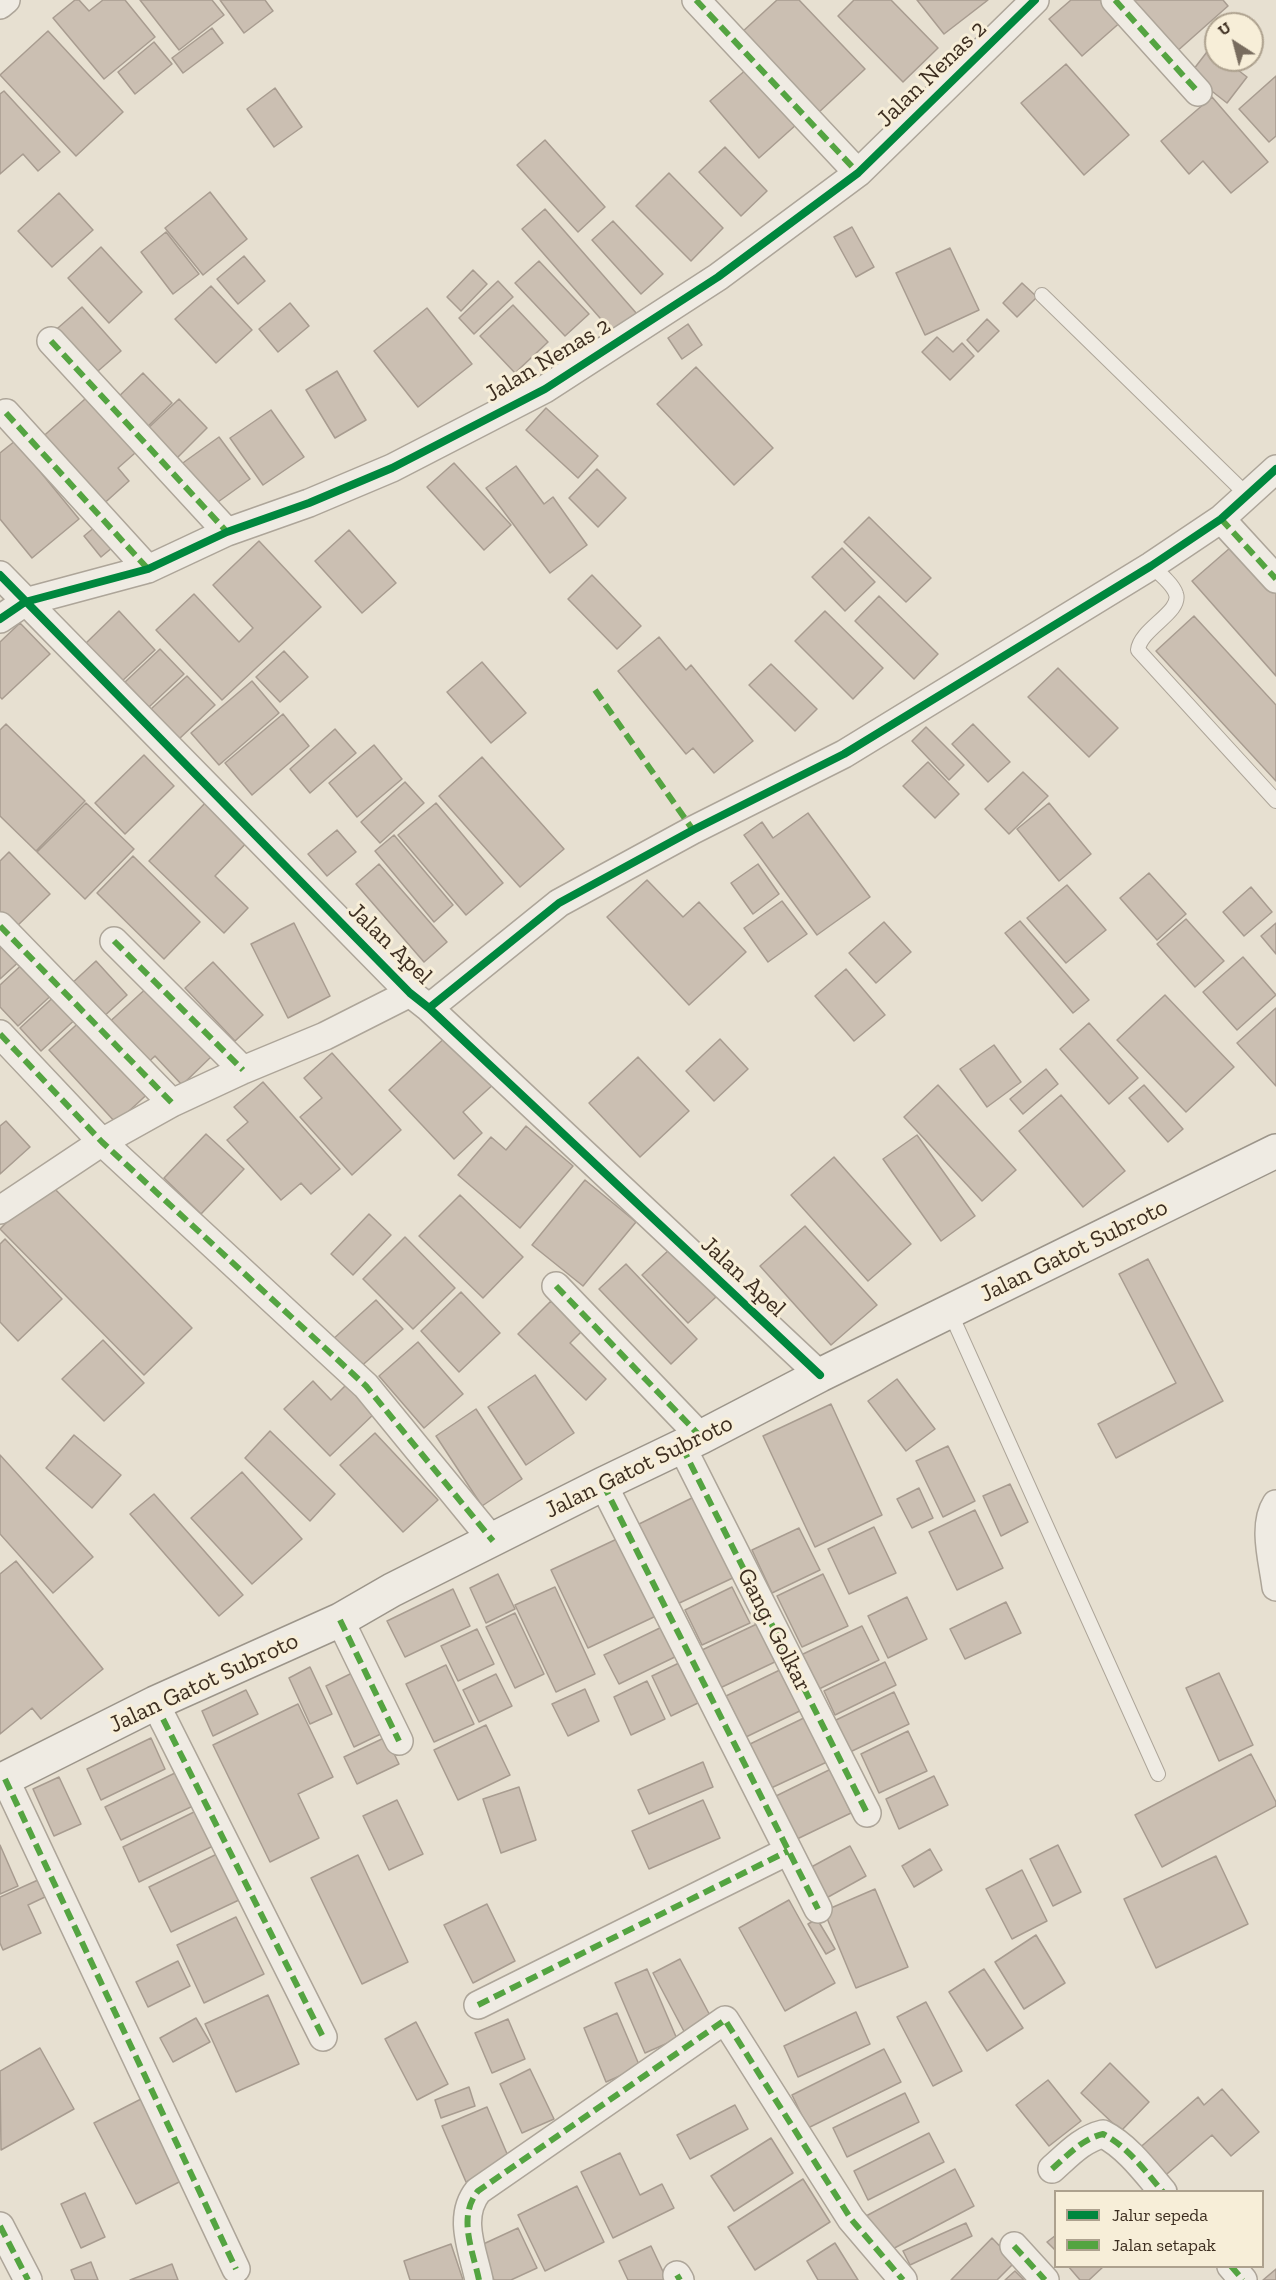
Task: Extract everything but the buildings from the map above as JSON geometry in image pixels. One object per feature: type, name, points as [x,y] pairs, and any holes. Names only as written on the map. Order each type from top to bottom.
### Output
[{"type":"main road","name":"Jalan Gatot Subroto","points":[[3,1780],[155,1703],[340,1620],[392,1590],[692,1442],[820,1375],[1276,1151]]},
{"type":"street","points":[[0,5],[6,0]]},
{"type":"street","points":[[696,0],[858,173]]},
{"type":"street","name":"Jalan Nenas 2","points":[[0,619],[25,602],[148,569],[227,532],[309,503],[392,468],[545,389],[718,277],[858,173],[1035,0]]},
{"type":"street","points":[[1115,0],[1198,92]]},
{"type":"street","points":[[51,341],[227,532]]},
{"type":"street","points":[[6,413],[148,569]]},
{"type":"street","points":[[0,1210],[102,1142],[172,1103],[243,1070],[420,1001],[559,903],[693,830],[844,754],[1151,566],[1221,519],[1276,469]]},
{"type":"street","points":[[1221,519],[1276,579]]},
{"type":"street","name":"Jalan Apel","points":[[0,575],[420,1001],[820,1375]]},
{"type":"street","points":[[0,926],[172,1103]]},
{"type":"street","points":[[114,941],[243,1070]]},
{"type":"street","points":[[0,1034],[102,1142],[366,1386],[493,1540]]},
{"type":"street","name":"Gang. Golkar","points":[[556,1286],[692,1442],[867,1813]]},
{"type":"street","points":[[603,1484],[818,1909]]},
{"type":"street","points":[[1276,1504],[1270,1513],[1270,1545],[1276,1587]]},
{"type":"street","points":[[340,1620],[399,1741]]},
{"type":"street","points":[[155,1703],[323,2037]]},
{"type":"street","points":[[3,1780],[236,2269]]},
{"type":"street","points":[[478,2005],[788,1851]]},
{"type":"street","points":[[479,2280],[466,2234],[471,2200],[478,2191],[725,2020],[851,2219],[899,2279]]},
{"type":"street","points":[[1052,2169],[1078,2145],[1090,2137],[1103,2134],[1137,2162],[1161,2190]]},
{"type":"street","points":[[0,2226],[28,2280]]},
{"type":"street","points":[[1014,2246],[1045,2280]]},
{"type":"street","points":[[1233,2268],[1243,2280]]},
{"type":"lane","points":[[1042,295],[1247,495]]},
{"type":"lane","points":[[1151,566],[1173,588],[1177,595],[1176,604],[1138,642],[1138,650],[1276,801]]},
{"type":"lane","points":[[950,1312],[1158,1774]]},
{"type":"marked path","points":[[696,0],[858,173]]},
{"type":"marked path","points":[[1115,0],[1198,92]]},
{"type":"marked path","points":[[51,341],[227,532]]},
{"type":"marked path","points":[[6,413],[148,569]]},
{"type":"marked path","points":[[1221,519],[1276,579]]},
{"type":"marked path","points":[[595,690],[693,830]]},
{"type":"marked path","points":[[0,926],[172,1103]]},
{"type":"marked path","points":[[114,941],[243,1070]]},
{"type":"marked path","points":[[0,1034],[102,1142],[366,1386],[493,1541]]},
{"type":"marked path","points":[[556,1286],[701,1437]]},
{"type":"marked path","points":[[682,1447],[867,1813]]},
{"type":"marked path","points":[[603,1484],[818,1909]]},
{"type":"marked path","points":[[340,1620],[399,1741]]},
{"type":"marked path","points":[[155,1703],[323,2037]]},
{"type":"marked path","points":[[5,1779],[236,2269]]},
{"type":"marked path","points":[[478,2005],[788,1851]]},
{"type":"marked path","points":[[479,2280],[468,2234],[468,2212],[478,2191],[725,2020],[851,2219],[903,2280]]},
{"type":"marked path","points":[[1052,2169],[1082,2144],[1103,2134],[1128,2152],[1161,2190]]},
{"type":"marked path","points":[[0,2226],[28,2280]]},
{"type":"marked path","points":[[1014,2246],[1045,2280]]},
{"type":"marked path","points":[[1233,2268],[1243,2280]]},
{"type":"marked path","points":[[677,2275],[680,2280]]},
{"type":"cycle path","points":[[0,619],[25,602],[148,569],[227,532],[309,503],[392,468],[545,389],[718,277],[858,173],[1035,0]]},
{"type":"cycle path","points":[[429,1008],[559,903],[693,830],[844,754],[1151,566],[1221,519],[1276,469]]},
{"type":"cycle path","points":[[0,575],[410,993],[429,1008],[820,1375]]}]
